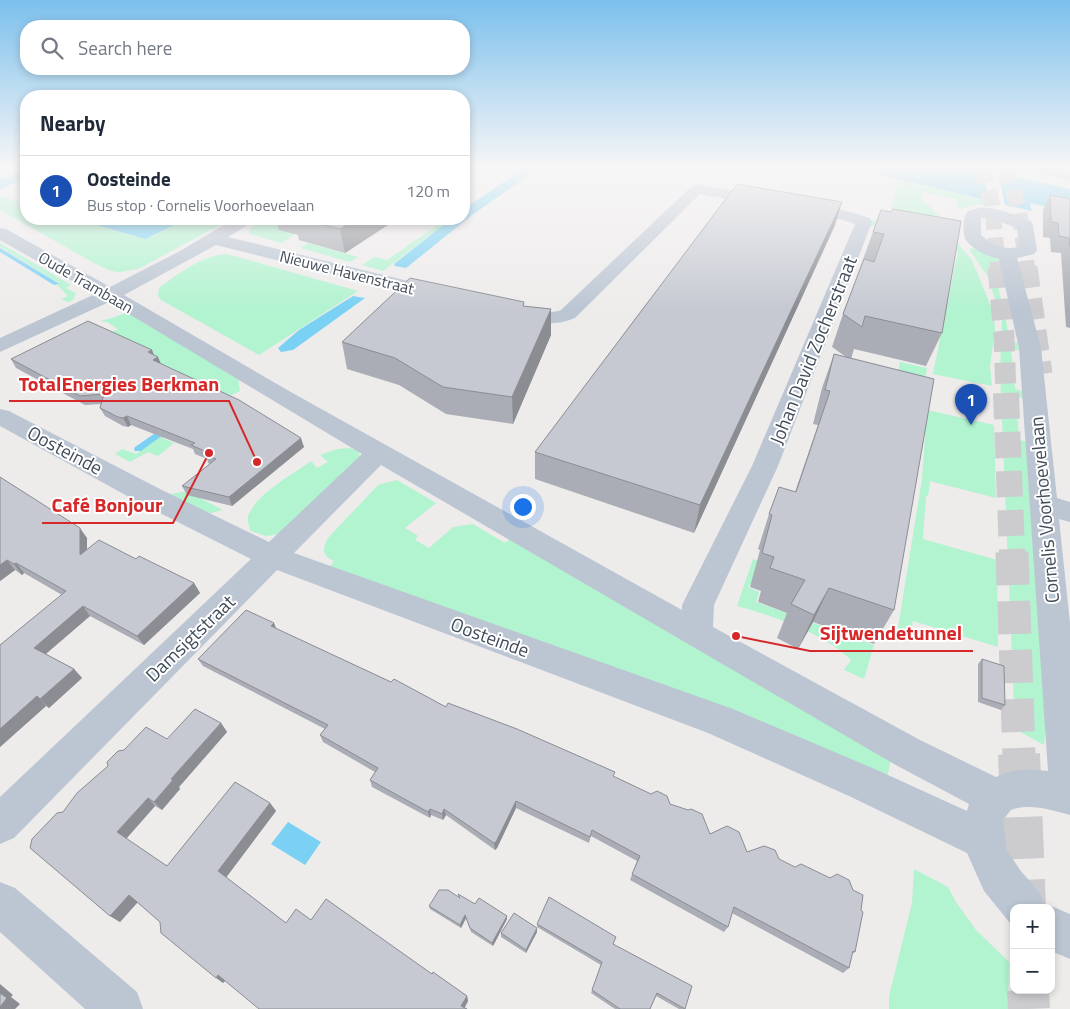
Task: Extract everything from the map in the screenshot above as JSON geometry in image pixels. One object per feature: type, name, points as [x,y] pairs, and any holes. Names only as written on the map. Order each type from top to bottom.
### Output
[{"type":"street","name":"Johan David Zocherstraat","points":[[495,308],[540,318],[556,319],[568,314],[671,214]]},
{"type":"street","name":"Johan David Zocherstraat","points":[[696,634],[698,605],[765,466],[864,222],[836,214]]},
{"type":"street","points":[[0,346],[176,268],[181,257],[214,240],[236,225]]},
{"type":"street","name":"Oude Trambaan","points":[[0,233],[114,297],[379,452]]},
{"type":"street","name":"Nieuwe Havenstraat","points":[[214,240],[455,298]]},
{"type":"street","name":"Cornelis Voorhoevelaan","points":[[1007,256],[1030,348],[1070,796]]},
{"type":"street","points":[[0,358],[114,297]]},
{"type":"street","name":"Oosteinde","points":[[1,418],[150,496],[273,557],[720,721],[863,783],[984,840]]},
{"type":"street","points":[[379,452],[696,634],[907,752],[996,797]]},
{"type":"street","name":"Damsigtstraat","points":[[0,824],[379,452]]},
{"type":"street","points":[[1044,504],[1070,512]]},
{"type":"street","points":[[1021,904],[1009,892],[993,866],[984,840],[983,823],[988,808],[996,797],[1010,789],[1027,786],[1047,789],[1070,796]]},
{"type":"street","points":[[0,903],[120,1009]]},
{"type":"street","points":[[1055,930],[1070,937]]},
{"type":"green space","points":[[7,214],[20,214],[20,221]]},
{"type":"green space","points":[[890,214],[937,214],[941,218],[944,230],[869,226],[872,220],[888,224]]},
{"type":"green space","points":[[27,225],[97,225],[145,239],[174,225],[220,225],[138,269],[119,272],[111,271]]},
{"type":"green space","points":[[255,225],[308,225],[282,243],[250,234],[249,229]]},
{"type":"green space","points":[[437,225],[443,225],[383,271],[362,265],[374,257],[387,260]]},
{"type":"green space","points":[[949,233],[972,260],[993,312],[995,329],[990,367],[992,386],[933,374],[958,251],[881,237]]},
{"type":"green space","points":[[0,243],[71,285],[66,288],[76,293],[73,300],[68,302],[61,299],[68,296],[57,285],[59,283],[0,247]]},
{"type":"green space","points":[[308,243],[358,257],[350,262],[300,248]]},
{"type":"green space","points":[[980,248],[999,260],[1002,275],[996,274],[1001,300],[1009,301],[1011,312],[1004,311],[1010,342],[1018,343],[1019,350],[1011,349],[1015,389],[1024,392],[1024,398],[1016,397],[1019,440],[1028,442],[1046,725],[1044,745],[1015,729],[1000,372],[1002,321],[988,277],[969,249]]},
{"type":"green space","points":[[225,254],[358,291],[259,355],[161,300],[158,296],[159,288],[182,272],[207,258]]},
{"type":"green space","points":[[128,312],[238,378],[240,391],[227,397],[162,438],[174,443],[158,456],[148,452],[130,462],[115,454],[122,449],[136,454],[204,405],[109,333],[118,329],[107,322],[100,321]]},
{"type":"green space","points":[[900,362],[927,368],[921,407],[893,400]]},
{"type":"green space","points":[[927,410],[994,425],[996,498],[930,481],[928,496],[926,496],[923,539],[997,560],[998,647],[913,621],[910,638],[897,634],[922,479]]},
{"type":"green space","points":[[348,448],[358,450],[361,459],[280,534],[266,536],[251,531],[248,517],[261,497],[311,461],[317,468],[328,462],[320,455],[337,449]]},
{"type":"green space","points":[[397,480],[436,503],[405,528],[418,536],[415,540],[429,548],[453,527],[473,524],[505,543],[509,540],[520,540],[892,756],[886,781],[329,568],[334,561],[327,557],[324,552],[328,538],[378,485]]},
{"type":"green space","points":[[183,492],[192,494],[223,510],[211,513],[206,512],[170,494]]},
{"type":"green space","points":[[753,559],[769,564],[761,588],[750,584],[748,587],[759,592],[756,602],[874,645],[864,679],[844,670],[851,660],[827,642],[782,620],[737,606]]},
{"type":"green space","points":[[914,869],[948,887],[976,930],[1009,962],[1008,1009],[889,1009],[889,996],[912,903]]},
{"type":"water","points":[[97,225],[174,225],[145,239]]},
{"type":"water","points":[[443,225],[460,225],[406,268],[395,266],[394,264]]},
{"type":"water","points":[[353,296],[365,298],[293,350],[281,352],[278,348],[299,330]]},
{"type":"water","points":[[288,822],[321,842],[305,865],[271,844]]},
{"type":"building","points":[[714,214],[836,214],[700,505],[535,452]]},
{"type":"building","points":[[880,214],[922,214],[961,221],[942,333],[865,316],[862,327],[843,314],[864,259],[874,262],[884,234],[873,232]]},
{"type":"building","points":[[1051,214],[1070,214],[1070,246],[1069,238],[1059,236],[1058,223],[1051,222]]},
{"type":"building","points":[[325,225],[346,225],[340,229]]},
{"type":"building","points":[[410,278],[524,302],[523,306],[551,309],[512,397],[443,387],[395,358],[342,342]]},
{"type":"building","points":[[88,321],[152,350],[148,352],[158,357],[153,360],[239,400],[301,438],[229,497],[182,486],[216,459],[204,454],[207,452],[191,445],[195,443],[127,416],[123,418],[118,417],[100,408],[104,394],[80,396],[11,359]]},
{"type":"building","points":[[834,354],[934,379],[894,610],[829,588],[814,615],[791,604],[805,580],[770,568],[774,557],[762,553],[772,515],[769,514],[779,487],[796,492],[830,391],[825,390]]},
{"type":"building","points":[[0,477],[80,528],[80,555],[99,540],[136,559],[139,556],[194,583],[137,636],[83,606],[34,648],[74,669],[40,699],[37,696],[0,729],[0,645],[66,591],[16,563],[14,564],[7,560],[0,565]]},
{"type":"building","points":[[246,610],[274,623],[271,626],[391,682],[394,679],[446,707],[448,703],[517,729],[615,772],[613,776],[651,794],[657,791],[667,796],[670,804],[702,814],[710,834],[727,826],[739,832],[747,852],[764,846],[775,850],[779,859],[795,867],[801,864],[830,878],[837,874],[849,880],[853,890],[863,895],[861,910],[863,912],[855,952],[853,951],[849,968],[734,907],[728,927],[632,874],[640,856],[592,830],[590,837],[516,801],[494,843],[444,809],[442,814],[430,809],[428,812],[370,780],[378,768],[320,735],[328,725],[198,659]]},
{"type":"building","points":[[982,659],[1004,666],[1005,705],[982,698]]},
{"type":"building","points":[[195,709],[221,723],[171,779],[173,780],[154,802],[148,798],[117,832],[167,866],[235,782],[270,803],[218,871],[286,923],[296,909],[311,920],[326,899],[432,974],[433,972],[467,996],[461,1006],[467,1009],[259,1009],[218,975],[216,978],[161,933],[160,922],[129,895],[110,916],[30,848],[32,839],[57,813],[63,812],[77,793],[108,766],[107,762],[118,751],[124,750],[146,727],[167,739]]},
{"type":"building","points":[[439,890],[448,890],[460,898],[458,894],[475,904],[479,898],[507,916],[492,943],[470,928],[465,915],[460,925],[429,906]]},
{"type":"building","points":[[549,897],[616,937],[613,944],[692,986],[685,1009],[657,993],[650,1009],[620,1009],[592,990],[602,962],[537,924]]},
{"type":"building","points":[[514,913],[537,928],[526,950],[501,933]]},
{"type":"building","points":[[0,993],[7,998],[0,1007]]},
{"type":"waterway","points":[[0,250],[56,284]]},
{"type":"waterway","points":[[138,449],[167,429]]},
{"type":"tunnel","points":[[993,214],[998,268]]},
{"type":"tunnel","points":[[1020,214],[1027,268]]},
{"type":"tunnel","points":[[998,267],[1004,336],[1006,394]]},
{"type":"tunnel","points":[[1027,267],[1042,374]]},
{"type":"tunnel","points":[[1006,393],[1012,553]]},
{"type":"tunnel","points":[[1012,552],[1019,755]]},
{"type":"tunnel","points":[[1019,754],[1025,904]]},
{"type":"tunnel","points":[[1028,994],[1029,1009]]},
{"type":"place","name":"Oosteinde","points":[[971,425]]},
{"type":"place","name":"Café Bonjour","points":[[209,453]]},
{"type":"place","name":"TotalEnergies Berkman","points":[[257,462]]},
{"type":"place","name":"Sijtwendetunnel","points":[[736,636]]}]
